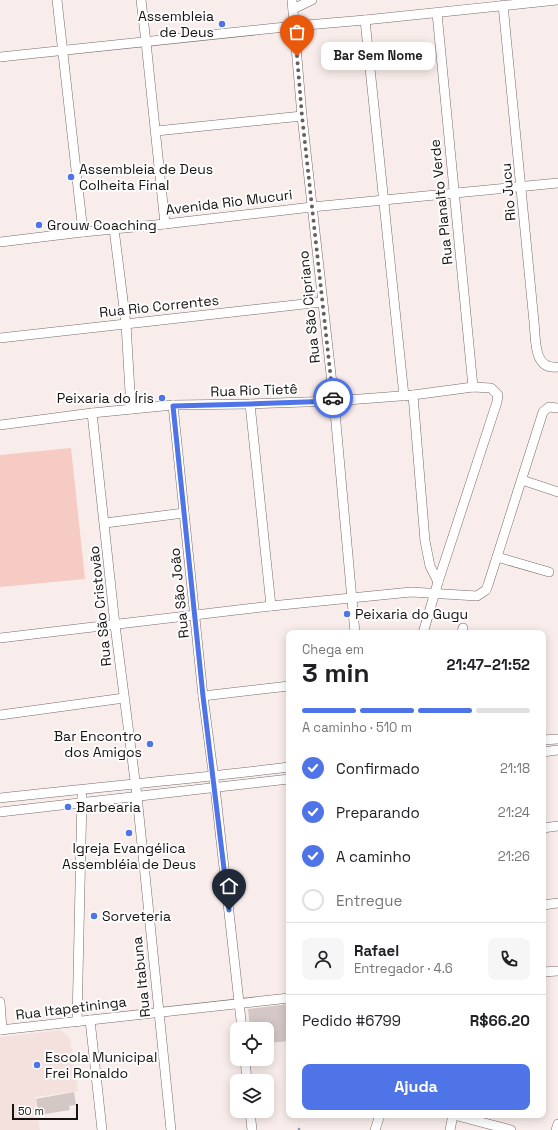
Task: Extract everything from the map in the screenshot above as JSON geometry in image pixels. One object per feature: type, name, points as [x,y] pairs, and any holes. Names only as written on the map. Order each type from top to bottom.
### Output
[{"type":"street","points":[[57,0],[83,232]]},
{"type":"street","points":[[141,0],[166,224]]},
{"type":"street","points":[[292,4],[312,0]]},
{"type":"street","points":[[0,57],[557,0]]},
{"type":"street","name":"Rua São Cipriano","points":[[292,4],[302,116],[334,401],[355,630]]},
{"type":"street","name":"Rio Jucu","points":[[503,6],[534,322],[539,358],[542,364],[556,367]]},
{"type":"street","name":"Rua Planalto Verde","points":[[437,13],[473,388]]},
{"type":"street","points":[[365,20],[383,200],[425,541],[430,566],[438,582],[424,630]]},
{"type":"street","points":[[156,131],[302,116]]},
{"type":"street","name":"Avenida Rio Mucuri","points":[[0,242],[312,206],[455,194],[558,183]]},
{"type":"street","points":[[114,229],[126,324],[131,409]]},
{"type":"street","name":"Rua Rio Correntes","points":[[0,338],[322,302]]},
{"type":"street","name":"Rua Rio Tietê","points":[[0,425],[131,409],[173,406],[334,401],[473,388],[491,388],[498,395],[498,402],[438,582]]},
{"type":"street","points":[[250,404],[271,606]]},
{"type":"street","name":"Rua São João","points":[[173,406],[196,615],[203,696],[215,787],[241,1022]]},
{"type":"street","points":[[0,638],[271,606],[411,592],[477,596],[482,593],[488,585],[543,412],[548,407],[558,408]]},
{"type":"street","name":"Rua São Cristovão","points":[[92,413],[115,624],[137,796]]},
{"type":"street","points":[[522,480],[558,492]]},
{"type":"street","points":[[104,523],[184,513]]},
{"type":"street","points":[[497,557],[549,572]]},
{"type":"street","points":[[203,696],[286,686]]},
{"type":"street","points":[[0,715],[124,698]]},
{"type":"street","points":[[546,740],[558,738]]},
{"type":"street","points":[[546,752],[558,750]]},
{"type":"street","points":[[0,798],[286,767]]},
{"type":"street","points":[[0,812],[286,779]]},
{"type":"street","points":[[77,1022],[82,789]]},
{"type":"street","name":"Rua Itabuna","points":[[137,796],[171,1130]]},
{"type":"street","points":[[546,828],[558,826]]},
{"type":"street","points":[[546,904],[558,903]]},
{"type":"street","points":[[546,972],[558,971]]},
{"type":"street","name":"Rua Itapetininga","points":[[1,1030],[286,998]]},
{"type":"street","points":[[0,1002],[1,1030]]},
{"type":"street","points":[[90,1020],[102,1130]]},
{"type":"street","points":[[251,1118],[252,1130]]},
{"type":"street","points":[[375,1130],[379,1118]]},
{"type":"street","points":[[450,1130],[453,1118]]},
{"type":"street","points":[[465,1118],[511,1130]]},
{"type":"street","points":[[556,1130],[558,1124]]},
{"type":"shaded area","points":[[71,448],[85,579],[0,587],[0,455]]},
{"type":"shaded area","name":"Escola Municipal Frei Ronaldo","points":[[61,1030],[70,1038],[78,1091],[35,1097],[40,1130],[0,1130],[0,1037]]},
{"type":"building","points":[[286,1004],[286,1041],[274,1042],[274,1022],[249,1022],[248,1009]]},
{"type":"building","points":[[74,1092],[76,1105],[69,1106],[70,1110],[39,1115],[36,1099]]},
{"type":"way so far","points":[[297,56],[302,116],[333,398]]},
{"type":"place","name":"Assembleia de Deus","points":[[222,24]]},
{"type":"place","name":"Bar Sem Nome","points":[[297,56]]},
{"type":"place","name":"Assembleia de Deus Colheita Final","points":[[71,177]]},
{"type":"place","name":"Grouw Coaching","points":[[39,225]]},
{"type":"place","name":"Peixaria do Íris","points":[[162,398]]},
{"type":"place","name":"Peixaria do Gugu","points":[[347,614]]},
{"type":"place","name":"Bar Encontro dos Amigos","points":[[150,744]]},
{"type":"place","name":"Barbearia","points":[[68,807]]},
{"type":"place","name":"Igreja Evangélica Assembléia de Deus","points":[[129,833]]},
{"type":"place","name":"Sorveteria","points":[[94,916]]},
{"type":"place","name":"Escola Municipal Frei Ronaldo","points":[[37,1065]]},
{"type":"route","points":[[229,910],[203,696],[196,615],[173,406],[334,401],[333,398]]}]
